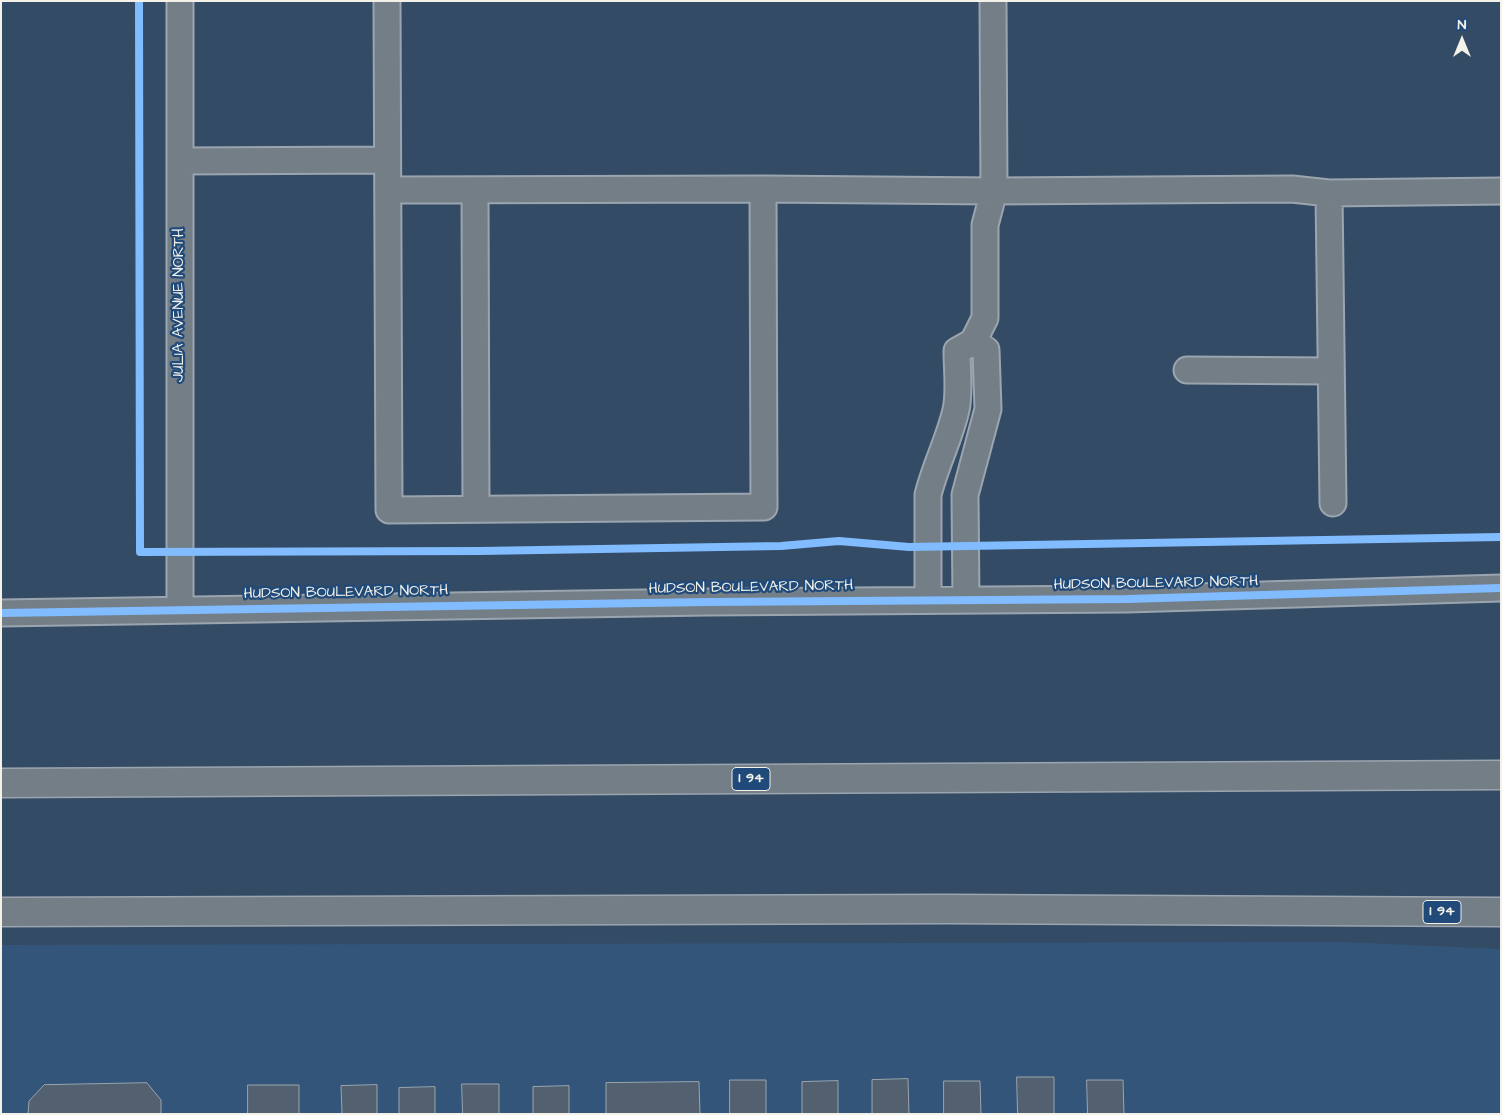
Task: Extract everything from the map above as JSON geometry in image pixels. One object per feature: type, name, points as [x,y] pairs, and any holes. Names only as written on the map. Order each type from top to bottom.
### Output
[{"type":"highway","name":"I 94","points":[[1,783],[1501,775]]},
{"type":"highway","name":"I 94","points":[[1,912],[898,909],[1501,912]]},
{"type":"highway","points":[[1383,911],[1501,928]]},
{"type":"street","name":"JULIA AVENUE NORTH","points":[[180,1],[180,609]]},
{"type":"street","points":[[387,1],[389,510],[764,507],[763,189]]},
{"type":"street","points":[[928,600],[928,495],[947,443],[956,408],[956,352],[973,342],[984,318],[986,225],[994,191],[993,1]]},
{"type":"street","points":[[180,161],[387,160]]},
{"type":"street","points":[[388,190],[763,189],[994,191],[1292,189],[1329,193],[1501,191]]},
{"type":"street","points":[[475,190],[476,509]]},
{"type":"street","points":[[1329,193],[1333,503]]},
{"type":"street","points":[[966,600],[965,495],[988,409],[986,350],[973,342]]},
{"type":"street","points":[[1187,370],[1331,371]]},
{"type":"street","points":[[956,408],[988,409]]},
{"type":"street","name":"HUDSON BOULEVARD NORTH","points":[[1,612],[1127,599],[1501,588]]},
{"type":"shaded area","points":[[1342,942],[1501,949],[1501,1114],[1,1114],[1,945]]},
{"type":"building","points":[[1017,1077],[1054,1077],[1054,1114],[1018,1114]]},
{"type":"building","points":[[908,1079],[909,1114],[872,1114],[872,1080]]},
{"type":"building","points":[[730,1080],[766,1080],[766,1114],[730,1114]]},
{"type":"building","points":[[1087,1080],[1123,1080],[1124,1114],[1088,1114]]},
{"type":"building","points":[[838,1081],[838,1114],[802,1114],[802,1082]]},
{"type":"building","points":[[944,1081],[980,1081],[981,1114],[944,1114]]},
{"type":"building","points":[[699,1082],[700,1114],[606,1114],[606,1083]]},
{"type":"building","points":[[147,1083],[161,1100],[161,1114],[28,1114],[29,1101],[44,1085]]},
{"type":"building","points":[[462,1084],[499,1084],[499,1114],[463,1114]]},
{"type":"building","points":[[248,1085],[299,1085],[299,1114],[248,1114]]},
{"type":"building","points":[[377,1085],[377,1114],[342,1114],[341,1086]]},
{"type":"building","points":[[569,1086],[569,1114],[533,1114],[533,1087]]},
{"type":"building","points":[[435,1087],[435,1114],[399,1114],[399,1088]]},
{"type":"cycle path","points":[[139,1],[140,552],[480,551],[781,546],[839,541],[909,547],[1501,537]]},
{"type":"cycle path","points":[[1,613],[708,602],[1127,599],[1501,588]]}]
